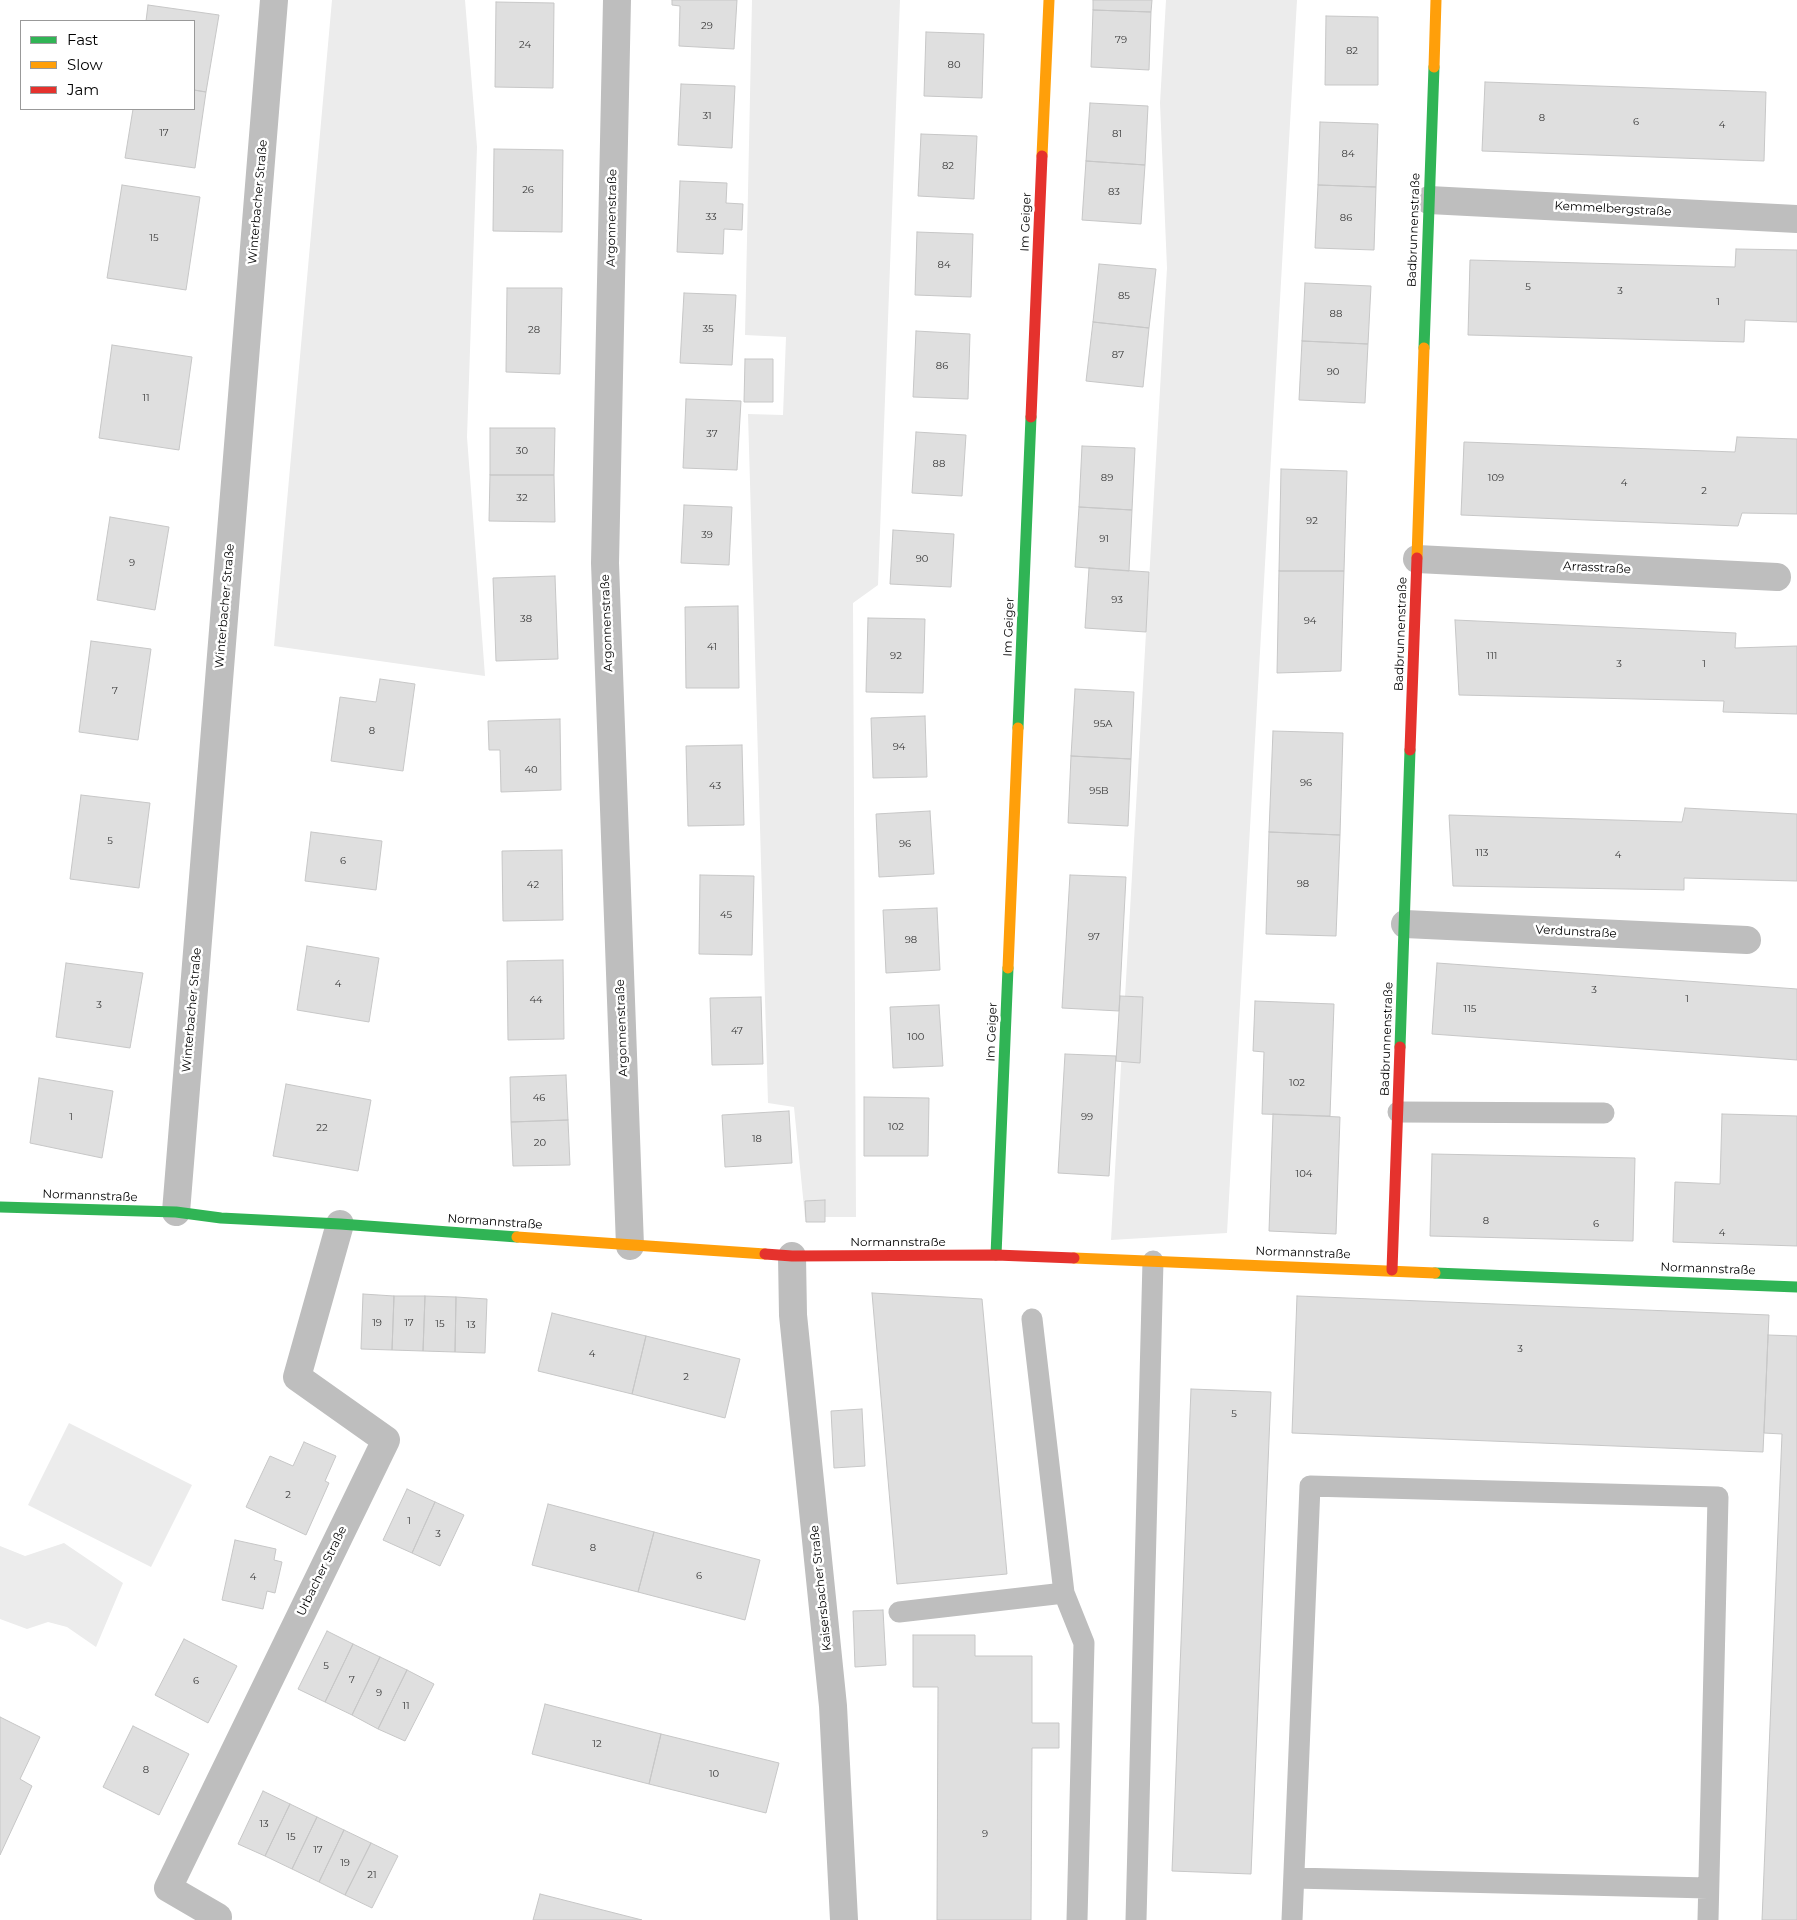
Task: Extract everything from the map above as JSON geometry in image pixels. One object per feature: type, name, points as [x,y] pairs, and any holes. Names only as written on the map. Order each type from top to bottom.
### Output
[{"type":"street","name":"Winterbacher Straße","points":[[176,1212],[274,0]]},
{"type":"street","name":"Argonnenstraße","points":[[617,0],[605,563],[630,1246]]},
{"type":"street","name":"Im Geiger","points":[[996,1255],[1049,0]]},
{"type":"street","name":"Badbrunnenstraße","points":[[1392,1270],[1436,0]]},
{"type":"street","name":"Kemmelbergstraße","points":[[1429,200],[1797,218]]},
{"type":"street","name":"Arrasstraße","points":[[1418,559],[1777,577]]},
{"type":"street","name":"Verdunstraße","points":[[1405,924],[1747,940]]},
{"type":"street","name":"Normannstraße","points":[[0,1207],[176,1212],[221,1218],[340,1224],[792,1256],[996,1255],[1797,1286]]},
{"type":"street","name":"Urbacher Straße","points":[[217,1920],[218,1916],[168,1888],[386,1440],[297,1377],[340,1224]]},
{"type":"street","name":"Kaisersbacher Straße","points":[[792,1256],[793,1316],[833,1706],[844,1920]]},
{"type":"lane","points":[[1398,1112],[1604,1113]]},
{"type":"lane","points":[[1136,1920],[1153,1261]]},
{"type":"lane","points":[[1032,1319],[1064,1593],[1084,1644],[1077,1920]]},
{"type":"lane","points":[[1292,1920],[1310,1486],[1718,1497],[1708,1920]]},
{"type":"lane","points":[[899,1612],[1064,1593]]},
{"type":"lane","points":[[1294,1878],[1708,1888]]},
{"type":"shaded area","points":[[332,0],[465,0],[477,147],[467,437],[485,676],[274,646]]},
{"type":"shaded area","points":[[752,0],[900,0],[878,585],[853,603],[856,1217],[805,1217],[794,1107],[768,1103],[748,414],[783,415],[786,337],[745,335]]},
{"type":"shaded area","points":[[1166,0],[1297,0],[1227,1233],[1111,1240],[1167,268],[1160,103]]},
{"type":"shaded area","points":[[69,1423],[192,1485],[151,1567],[28,1505]]},
{"type":"shaded area","points":[[64,1543],[123,1583],[96,1647],[67,1627],[48,1622],[27,1629],[0,1619],[0,1546],[25,1556]]},
{"type":"building","points":[[672,0],[737,0],[734,49],[679,46],[680,6],[672,5]]},
{"type":"building","points":[[1093,0],[1152,0],[1151,12],[1093,10]]},
{"type":"building","points":[[496,2],[554,3],[553,88],[495,87]]},
{"type":"building","points":[[148,5],[219,15],[206,92],[195,90],[195,20],[146,20]]},
{"type":"building","points":[[1093,10],[1151,12],[1149,70],[1091,67]]},
{"type":"building","points":[[1326,16],[1378,17],[1378,85],[1325,85]]},
{"type":"building","points":[[926,32],[984,34],[982,98],[924,96]]},
{"type":"building","points":[[1485,82],[1766,92],[1764,161],[1482,151]]},
{"type":"building","points":[[681,84],[735,86],[732,148],[678,145]]},
{"type":"building","points":[[195,90],[206,92],[195,168],[125,158],[133,110],[195,110]]},
{"type":"building","points":[[1090,103],[1148,106],[1145,165],[1086,161]]},
{"type":"building","points":[[1320,122],[1378,124],[1376,187],[1318,185]]},
{"type":"building","points":[[921,134],[977,136],[974,199],[918,196]]},
{"type":"building","points":[[494,149],[563,150],[562,232],[493,231]]},
{"type":"building","points":[[1086,161],[1145,165],[1141,224],[1082,220]]},
{"type":"building","points":[[680,181],[727,183],[726,203],[743,204],[742,230],[724,229],[723,254],[677,252]]},
{"type":"building","points":[[122,185],[200,197],[186,290],[107,278]]},
{"type":"building","points":[[1318,185],[1376,187],[1374,250],[1315,248]]},
{"type":"building","points":[[917,232],[973,234],[971,297],[915,295]]},
{"type":"building","points":[[1736,249],[1797,250],[1797,322],[1745,320],[1744,342],[1468,335],[1470,260],[1735,267]]},
{"type":"building","points":[[1099,264],[1156,269],[1149,328],[1093,322]]},
{"type":"building","points":[[1305,283],[1371,286],[1368,344],[1302,341]]},
{"type":"building","points":[[507,288],[562,288],[560,374],[506,372]]},
{"type":"building","points":[[684,293],[736,295],[732,365],[680,363]]},
{"type":"building","points":[[1093,322],[1149,328],[1143,387],[1086,381]]},
{"type":"building","points":[[916,331],[970,334],[968,399],[913,397]]},
{"type":"building","points":[[1302,341],[1368,344],[1365,403],[1299,400]]},
{"type":"building","points":[[112,345],[192,357],[179,450],[99,438]]},
{"type":"building","points":[[745,359],[773,359],[773,402],[744,402]]},
{"type":"building","points":[[686,399],[741,401],[737,470],[683,468]]},
{"type":"building","points":[[490,428],[555,428],[554,475],[490,475]]},
{"type":"building","points":[[916,432],[966,435],[962,496],[912,493]]},
{"type":"building","points":[[1737,437],[1797,439],[1797,514],[1742,513],[1738,526],[1461,515],[1464,442],[1735,452]]},
{"type":"building","points":[[1082,446],[1135,448],[1132,510],[1079,507]]},
{"type":"building","points":[[1281,469],[1347,471],[1344,571],[1279,571]]},
{"type":"building","points":[[490,475],[554,475],[555,522],[489,521]]},
{"type":"building","points":[[684,505],[732,507],[729,565],[681,563]]},
{"type":"building","points":[[1079,507],[1132,510],[1129,571],[1075,567]]},
{"type":"building","points":[[110,517],[169,527],[155,610],[97,600]]},
{"type":"building","points":[[893,530],[954,534],[951,587],[890,584]]},
{"type":"building","points":[[1089,568],[1149,572],[1146,632],[1085,628]]},
{"type":"building","points":[[1279,571],[1344,571],[1341,671],[1277,673]]},
{"type":"building","points":[[555,576],[558,659],[496,661],[493,578]]},
{"type":"building","points":[[738,606],[739,688],[686,688],[685,607]]},
{"type":"building","points":[[868,618],[925,619],[923,693],[866,692]]},
{"type":"building","points":[[1455,620],[1736,633],[1735,648],[1797,646],[1797,714],[1723,712],[1724,701],[1459,695]]},
{"type":"building","points":[[91,641],[151,649],[138,740],[79,732]]},
{"type":"building","points":[[380,679],[415,684],[403,771],[331,761],[340,697],[376,702]]},
{"type":"building","points":[[1075,689],[1134,692],[1131,759],[1071,756]]},
{"type":"building","points":[[925,716],[927,777],[873,778],[871,718]]},
{"type":"building","points":[[560,719],[561,790],[501,792],[500,750],[489,750],[488,721]]},
{"type":"building","points":[[1273,731],[1343,733],[1340,835],[1269,832]]},
{"type":"building","points":[[742,745],[744,825],[688,826],[686,746]]},
{"type":"building","points":[[1071,756],[1131,759],[1128,826],[1068,823]]},
{"type":"building","points":[[81,795],[150,803],[139,888],[70,879]]},
{"type":"building","points":[[1685,808],[1797,814],[1797,881],[1684,878],[1684,890],[1453,886],[1449,815],[1682,822]]},
{"type":"building","points":[[930,811],[934,874],[879,877],[876,814]]},
{"type":"building","points":[[311,832],[382,841],[376,890],[305,881]]},
{"type":"building","points":[[1269,832],[1340,835],[1336,936],[1266,934]]},
{"type":"building","points":[[562,850],[563,920],[503,921],[502,851]]},
{"type":"building","points":[[700,875],[754,876],[752,955],[699,954]]},
{"type":"building","points":[[1070,875],[1126,877],[1119,1011],[1062,1008]]},
{"type":"building","points":[[937,908],[940,970],[886,973],[883,910]]},
{"type":"building","points":[[307,946],[379,958],[369,1022],[297,1010]]},
{"type":"building","points":[[563,960],[564,1039],[508,1040],[507,961]]},
{"type":"building","points":[[66,963],[143,973],[130,1048],[56,1037]]},
{"type":"building","points":[[1437,963],[1797,989],[1797,1060],[1432,1034]]},
{"type":"building","points":[[1120,996],[1143,997],[1140,1063],[1116,1061]]},
{"type":"building","points":[[761,997],[763,1064],[712,1065],[710,998]]},
{"type":"building","points":[[1255,1001],[1334,1004],[1330,1116],[1262,1114],[1264,1052],[1253,1051]]},
{"type":"building","points":[[939,1005],[943,1066],[893,1068],[890,1007]]},
{"type":"building","points":[[1065,1054],[1116,1056],[1109,1176],[1058,1173]]},
{"type":"building","points":[[566,1075],[568,1120],[511,1122],[510,1077]]},
{"type":"building","points":[[39,1078],[113,1091],[102,1158],[30,1143]]},
{"type":"building","points":[[286,1084],[371,1100],[358,1171],[273,1156]]},
{"type":"building","points":[[864,1097],[929,1098],[928,1156],[864,1156]]},
{"type":"building","points":[[789,1111],[792,1163],[725,1167],[722,1115]]},
{"type":"building","points":[[1273,1114],[1340,1117],[1336,1234],[1269,1231]]},
{"type":"building","points":[[1722,1114],[1797,1116],[1797,1246],[1673,1242],[1675,1182],[1720,1184]]},
{"type":"building","points":[[568,1120],[570,1165],[513,1166],[511,1122]]},
{"type":"building","points":[[1432,1154],[1635,1158],[1633,1241],[1430,1236]]},
{"type":"building","points":[[825,1200],[825,1222],[806,1222],[805,1201]]},
{"type":"building","points":[[872,1293],[982,1299],[1007,1574],[897,1584]]},
{"type":"building","points":[[363,1294],[394,1296],[392,1350],[361,1349]]},
{"type":"building","points":[[394,1296],[425,1296],[423,1351],[392,1350]]},
{"type":"building","points":[[425,1296],[456,1297],[455,1352],[423,1351]]},
{"type":"building","points":[[1297,1296],[1769,1315],[1763,1452],[1292,1433]]},
{"type":"building","points":[[456,1297],[487,1299],[485,1353],[455,1352]]},
{"type":"building","points":[[552,1313],[646,1336],[632,1394],[538,1371]]},
{"type":"building","points":[[1768,1335],[1797,1336],[1797,1920],[1762,1920],[1782,1434],[1764,1433]]},
{"type":"building","points":[[646,1336],[740,1359],[725,1418],[632,1394]]},
{"type":"building","points":[[1191,1389],[1271,1392],[1251,1874],[1172,1871]]},
{"type":"building","points":[[862,1409],[865,1466],[834,1468],[831,1411]]},
{"type":"building","points":[[304,1442],[336,1456],[325,1481],[329,1483],[306,1535],[246,1507],[270,1456],[293,1466]]},
{"type":"building","points":[[407,1489],[435,1502],[412,1553],[383,1540]]},
{"type":"building","points":[[435,1502],[464,1515],[440,1566],[412,1553]]},
{"type":"building","points":[[548,1504],[654,1532],[638,1592],[532,1565]]},
{"type":"building","points":[[654,1532],[760,1560],[745,1620],[638,1592]]},
{"type":"building","points":[[235,1540],[276,1549],[274,1560],[282,1562],[275,1593],[267,1591],[263,1609],[222,1600]]},
{"type":"building","points":[[883,1610],[886,1665],[855,1667],[853,1611]]},
{"type":"building","points":[[327,1631],[353,1644],[325,1702],[298,1689]]},
{"type":"building","points":[[913,1635],[975,1635],[975,1656],[1032,1656],[1032,1723],[1059,1723],[1059,1748],[1032,1748],[1031,1920],[937,1920],[938,1687],[913,1687]]},
{"type":"building","points":[[184,1639],[237,1666],[208,1723],[155,1695]]},
{"type":"building","points":[[353,1644],[380,1657],[352,1715],[325,1702]]},
{"type":"building","points":[[380,1657],[407,1670],[378,1729],[352,1715]]},
{"type":"building","points":[[407,1670],[434,1684],[405,1741],[378,1729]]},
{"type":"building","points":[[545,1704],[661,1734],[649,1784],[532,1754]]},
{"type":"building","points":[[0,1717],[40,1737],[20,1779],[32,1786],[0,1855]]},
{"type":"building","points":[[133,1726],[189,1754],[159,1815],[103,1787]]},
{"type":"building","points":[[661,1734],[779,1763],[766,1813],[649,1784]]},
{"type":"building","points":[[263,1791],[290,1804],[265,1856],[238,1844]]},
{"type":"building","points":[[290,1804],[317,1817],[292,1869],[265,1856]]},
{"type":"building","points":[[317,1817],[344,1830],[319,1882],[292,1869]]},
{"type":"building","points":[[344,1830],[371,1843],[345,1895],[319,1882]]},
{"type":"building","points":[[371,1843],[398,1856],[372,1908],[345,1895]]},
{"type":"building","points":[[540,1894],[642,1920],[533,1920]]},
{"type":"traffic: fast","points":[[1424,348],[1434,67]]},
{"type":"traffic: fast","points":[[1018,728],[1031,417]]},
{"type":"traffic: fast","points":[[1400,1047],[1410,750]]},
{"type":"traffic: fast","points":[[996,1255],[1008,968]]},
{"type":"traffic: fast","points":[[0,1207],[176,1212],[221,1218],[340,1224],[517,1237]]},
{"type":"traffic: fast","points":[[1435,1273],[1797,1287]]},
{"type":"traffic: slow","points":[[1042,156],[1049,0]]},
{"type":"traffic: slow","points":[[1434,67],[1436,0]]},
{"type":"traffic: slow","points":[[1417,558],[1424,348]]},
{"type":"traffic: slow","points":[[1008,968],[1018,728]]},
{"type":"traffic: slow","points":[[517,1237],[765,1254]]},
{"type":"traffic: slow","points":[[1074,1258],[1435,1273]]},
{"type":"traffic: jam","points":[[1031,417],[1042,156]]},
{"type":"traffic: jam","points":[[1410,750],[1417,558]]},
{"type":"traffic: jam","points":[[1392,1270],[1400,1047]]},
{"type":"traffic: jam","points":[[765,1254],[792,1256],[996,1255],[1074,1258]]}]
